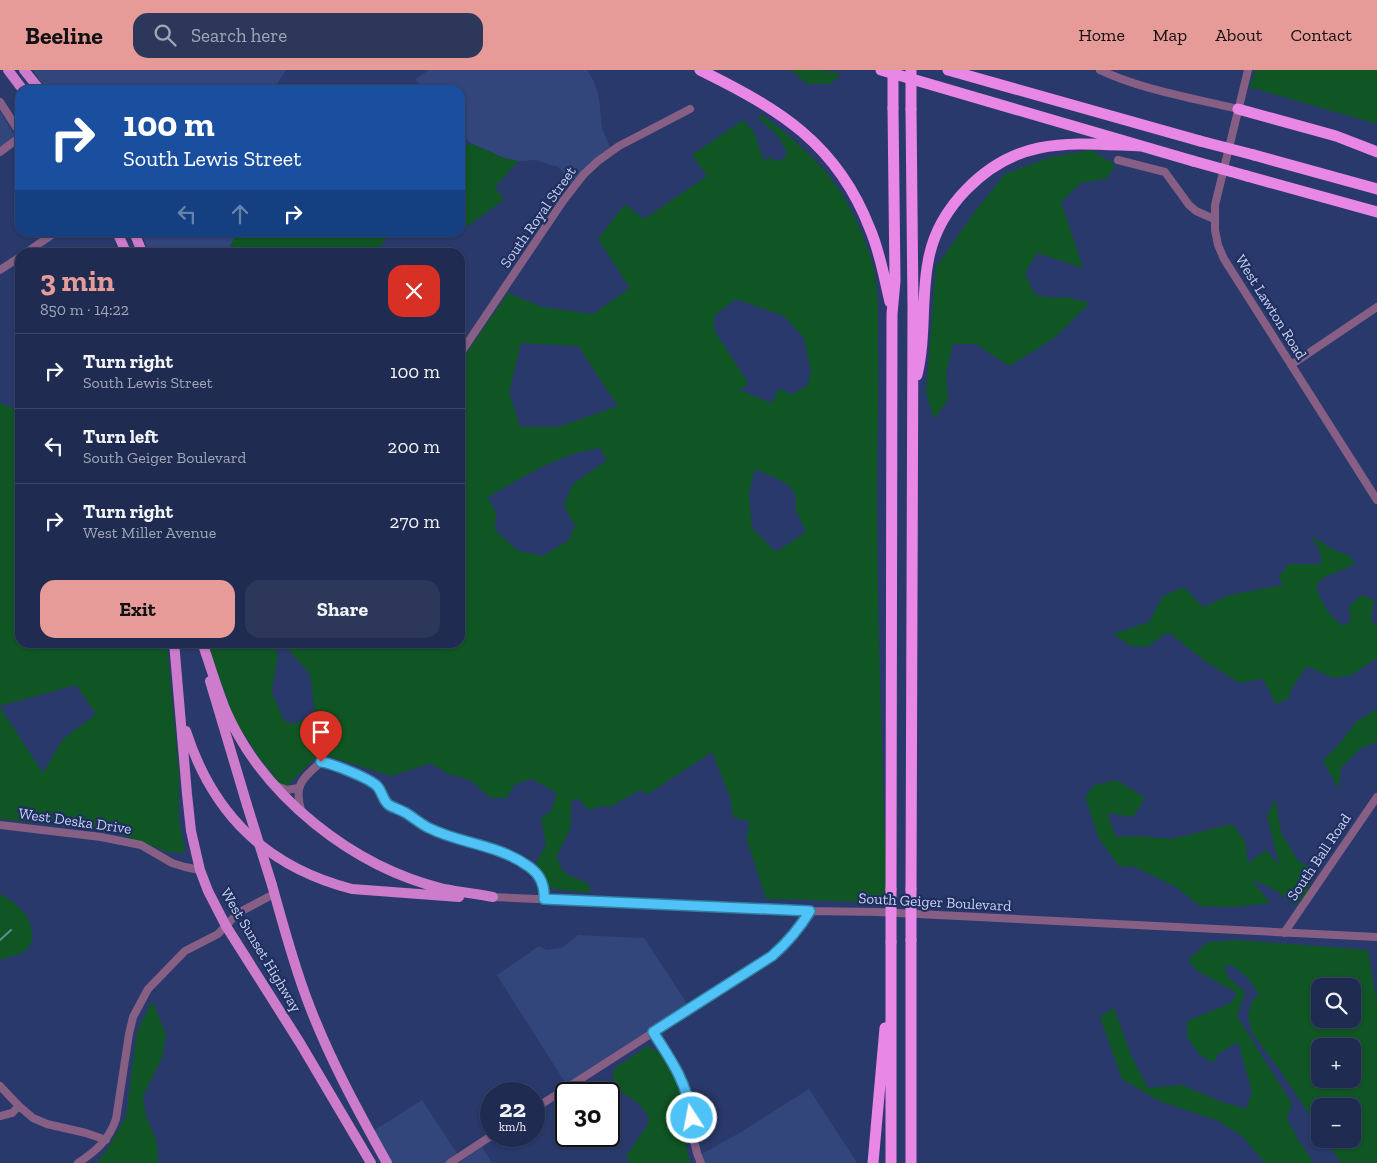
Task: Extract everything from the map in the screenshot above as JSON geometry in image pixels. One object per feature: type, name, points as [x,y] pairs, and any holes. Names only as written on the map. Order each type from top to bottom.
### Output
[{"type":"highway","points":[[700,70],[738,88],[775,110],[802,130],[828,155],[858,202],[870,228],[879,254],[892,314]]},
{"type":"highway","points":[[881,70],[1193,161],[1377,212]]},
{"type":"highway","points":[[891,1163],[892,314],[895,281],[893,70]]},
{"type":"highway","points":[[911,70],[911,1163]]},
{"type":"highway","points":[[948,70],[1377,189]]},
{"type":"highway","points":[[1238,109],[1336,136],[1377,152]]},
{"type":"highway","points":[[912,396],[921,361],[928,260],[941,225],[954,204],[967,189],[992,169],[1012,157],[1038,148],[1072,144],[1142,146]]},
{"type":"highway","points":[[873,1163],[886,1013],[891,982]]},
{"type":"main road","points":[[8,70],[19,85]]},
{"type":"main road","points":[[18,70],[28,85]]},
{"type":"main road","points":[[24,70],[36,85]]},
{"type":"main road","name":"West Sunset Highway","points":[[175,648],[191,831],[200,870],[226,926],[300,1043],[371,1163]]},
{"type":"main road","name":"West Sunset Highway","points":[[202,648],[216,706],[298,976],[316,1023],[349,1094],[387,1163]]},
{"type":"main road","points":[[203,648],[226,710],[236,730],[264,773],[301,810],[343,844],[390,870],[444,889],[492,897]]},
{"type":"main road","points":[[180,713],[192,750],[210,789],[217,799],[228,814],[252,838],[288,864],[338,885],[352,888],[427,895],[492,897]]},
{"type":"street","points":[[1100,70],[1146,86],[1238,109]]},
{"type":"street","name":"West Lawton Road","points":[[1248,70],[1215,205],[1214,219],[1218,245],[1224,259],[1377,500]]},
{"type":"street","points":[[0,102],[15,125]]},
{"type":"street","name":"South Royal Street","points":[[465,347],[566,196],[584,174],[619,146],[690,109]]},
{"type":"street","points":[[0,152],[15,141]]},
{"type":"street","points":[[1118,160],[1165,172],[1189,205],[1196,211],[1214,219]]},
{"type":"street","points":[[33,248],[49,237]]},
{"type":"street","points":[[0,270],[15,261]]},
{"type":"street","points":[[1291,365],[1377,307]]},
{"type":"street","points":[[301,810],[298,801],[298,788],[306,775],[321,762],[348,771],[373,783],[378,787],[388,804],[406,813],[426,827],[490,847],[523,863],[533,870],[541,880],[544,889],[544,899]]},
{"type":"street","points":[[276,786],[287,790],[298,788]]},
{"type":"street","name":"South Ball Road","points":[[1284,933],[1377,797]]},
{"type":"street","name":"West Deska Drive","points":[[0,825],[101,837],[140,845],[172,863],[200,870]]},
{"type":"street","points":[[78,1163],[96,1151],[112,1131],[116,1119],[133,1017],[148,989],[185,951],[218,934],[238,913],[273,889]]},
{"type":"street","name":"South Geiger Boulevard","points":[[492,897],[810,911],[887,912],[1377,937]]},
{"type":"street","points":[[545,1102],[772,956],[789,942],[810,911]]},
{"type":"street","points":[[653,1032],[683,1081],[689,1103],[694,1145],[700,1163]]},
{"type":"street","points":[[0,1086],[33,1118],[106,1140]]},
{"type":"street","points":[[0,1116],[12,1113],[19,1106]]},
{"type":"street","points":[[450,1163],[480,1144]]},
{"type":"shaded area","points":[[33,70],[286,70],[276,85],[43,85]]},
{"type":"shaded area","points":[[429,70],[587,70],[594,82],[599,97],[602,129],[610,147],[587,168],[570,188],[563,172],[558,167],[535,160],[518,161],[504,158],[470,143],[465,136],[465,85],[422,85],[415,79]]},
{"type":"shaded area","points":[[0,111],[15,136],[0,149]]},
{"type":"shaded area","points":[[143,237],[235,237],[230,248],[148,248]]},
{"type":"shaded area","points":[[578,935],[644,938],[688,1005],[569,1082],[565,1082],[497,975],[539,946],[547,950],[562,948]]},
{"type":"shaded area","points":[[809,1089],[857,1163],[705,1163],[702,1154]]},
{"type":"shaded area","points":[[422,1100],[458,1155],[446,1163],[390,1163],[373,1131]]},
{"type":"shaded area","points":[[482,1147],[492,1163],[459,1163]]},
{"type":"green space","points":[[791,70],[821,70],[841,74],[830,84],[807,84]]},
{"type":"green space","points":[[1256,70],[1377,70],[1377,124],[1249,87]]},
{"type":"green space","points":[[762,115],[782,130],[816,161],[830,177],[853,213],[871,258],[876,279],[878,312],[878,594],[887,903],[766,899],[746,837],[749,830],[748,821],[733,817],[730,797],[712,752],[648,794],[640,790],[610,807],[601,806],[589,810],[577,798],[571,802],[571,827],[557,856],[560,865],[567,874],[585,882],[591,887],[589,893],[554,889],[548,885],[536,862],[546,845],[541,818],[551,811],[557,793],[532,779],[515,784],[507,798],[491,798],[470,780],[448,774],[431,763],[391,776],[328,756],[315,758],[287,786],[281,785],[258,756],[235,720],[208,648],[274,648],[278,654],[272,692],[284,721],[294,724],[315,713],[310,674],[287,648],[465,648],[465,355],[508,293],[542,307],[593,314],[630,288],[598,239],[625,204],[644,219],[707,176],[692,155],[743,120],[754,132],[764,161],[769,157],[776,161],[784,159],[787,153],[779,137],[758,118]],"holes":[[[736,299],[784,316],[804,338],[811,371],[808,385],[791,395],[782,389],[776,392],[775,398],[771,403],[737,389],[746,387],[747,381],[714,330],[714,316]],[[521,343],[578,346],[618,406],[558,427],[520,427],[509,392]],[[600,448],[607,460],[573,484],[564,505],[572,522],[576,523],[569,540],[543,556],[518,551],[495,530],[496,513],[488,497],[542,467],[570,455]],[[755,469],[790,486],[796,497],[796,510],[806,532],[776,552],[752,528],[749,493]]]},
{"type":"green space","points":[[470,143],[504,158],[518,161],[495,187],[504,200],[465,227],[465,146]]},
{"type":"green space","points":[[1091,150],[1116,165],[1106,179],[1081,183],[1061,202],[1083,268],[1037,253],[1025,273],[1035,295],[1053,298],[1066,297],[1090,303],[1053,339],[1009,366],[976,344],[953,344],[946,374],[948,400],[934,419],[926,393],[936,267],[974,213],[1005,174],[1048,158]]},
{"type":"green space","points":[[235,237],[387,237],[379,248],[229,248]]},
{"type":"green space","points":[[0,403],[15,409],[15,648],[167,648],[179,773],[179,821],[185,849],[183,853],[168,852],[120,834],[97,829],[0,819],[0,707],[43,773],[63,739],[96,714],[76,685],[0,706]]},
{"type":"green space","points":[[1310,535],[1336,551],[1350,556],[1355,564],[1323,578],[1316,586],[1323,604],[1334,619],[1344,626],[1351,620],[1349,607],[1361,595],[1374,600],[1371,621],[1377,626],[1377,658],[1352,675],[1333,678],[1307,666],[1292,688],[1288,699],[1276,704],[1263,679],[1239,683],[1205,661],[1168,632],[1147,647],[1131,646],[1113,634],[1149,622],[1163,596],[1184,587],[1203,607],[1230,595],[1283,585],[1279,577],[1288,564],[1321,564],[1320,552]]},
{"type":"green space","points":[[1377,709],[1377,742],[1361,748],[1341,768],[1339,789],[1323,761],[1356,722]]},
{"type":"green space","points":[[1117,780],[1145,798],[1133,817],[1107,813],[1116,837],[1139,836],[1172,839],[1232,824],[1245,841],[1248,863],[1266,850],[1280,866],[1267,817],[1275,798],[1281,832],[1298,861],[1315,870],[1307,893],[1296,905],[1270,887],[1252,880],[1270,903],[1234,907],[1200,906],[1176,887],[1133,866],[1120,867],[1099,839],[1085,797],[1094,785]]},
{"type":"green space","points":[[0,894],[12,901],[27,916],[32,929],[32,936],[31,944],[26,950],[0,960]]},
{"type":"green space","points":[[1237,940],[1368,950],[1377,1002],[1377,1163],[1341,1163],[1331,1148],[1361,1148],[1361,1098],[1311,1098],[1311,1117],[1282,1073],[1252,1033],[1248,1015],[1253,999],[1259,995],[1250,980],[1232,965],[1223,967],[1230,979],[1245,992],[1237,1016],[1292,1104],[1287,1118],[1297,1138],[1314,1163],[1265,1163],[1242,1136],[1219,1121],[1159,1101],[1122,1079],[1100,1017],[1114,1008],[1131,1055],[1148,1088],[1182,1085],[1219,1101],[1246,1109],[1252,1092],[1238,1042],[1219,1053],[1213,1063],[1199,1054],[1187,1037],[1187,1021],[1231,1003],[1237,993],[1196,970],[1188,960],[1208,942]]},
{"type":"green space","points":[[152,1001],[166,1034],[162,1058],[143,1096],[146,1116],[157,1142],[158,1163],[97,1163],[126,1116],[137,1032]]},
{"type":"green space","points":[[648,1046],[661,1055],[670,1069],[680,1095],[690,1163],[630,1163],[626,1156],[648,1124],[648,1115],[636,1101],[622,1093],[620,1082],[615,1082],[612,1078],[615,1068]]},
{"type":"waterway","points":[[0,940],[11,930]]},
{"type":"route","points":[[321,762],[348,771],[373,783],[378,787],[388,804],[406,813],[426,827],[490,847],[523,863],[533,870],[541,880],[544,889],[544,899],[810,911],[789,942],[772,956],[653,1032],[683,1081],[692,1118]]}]
